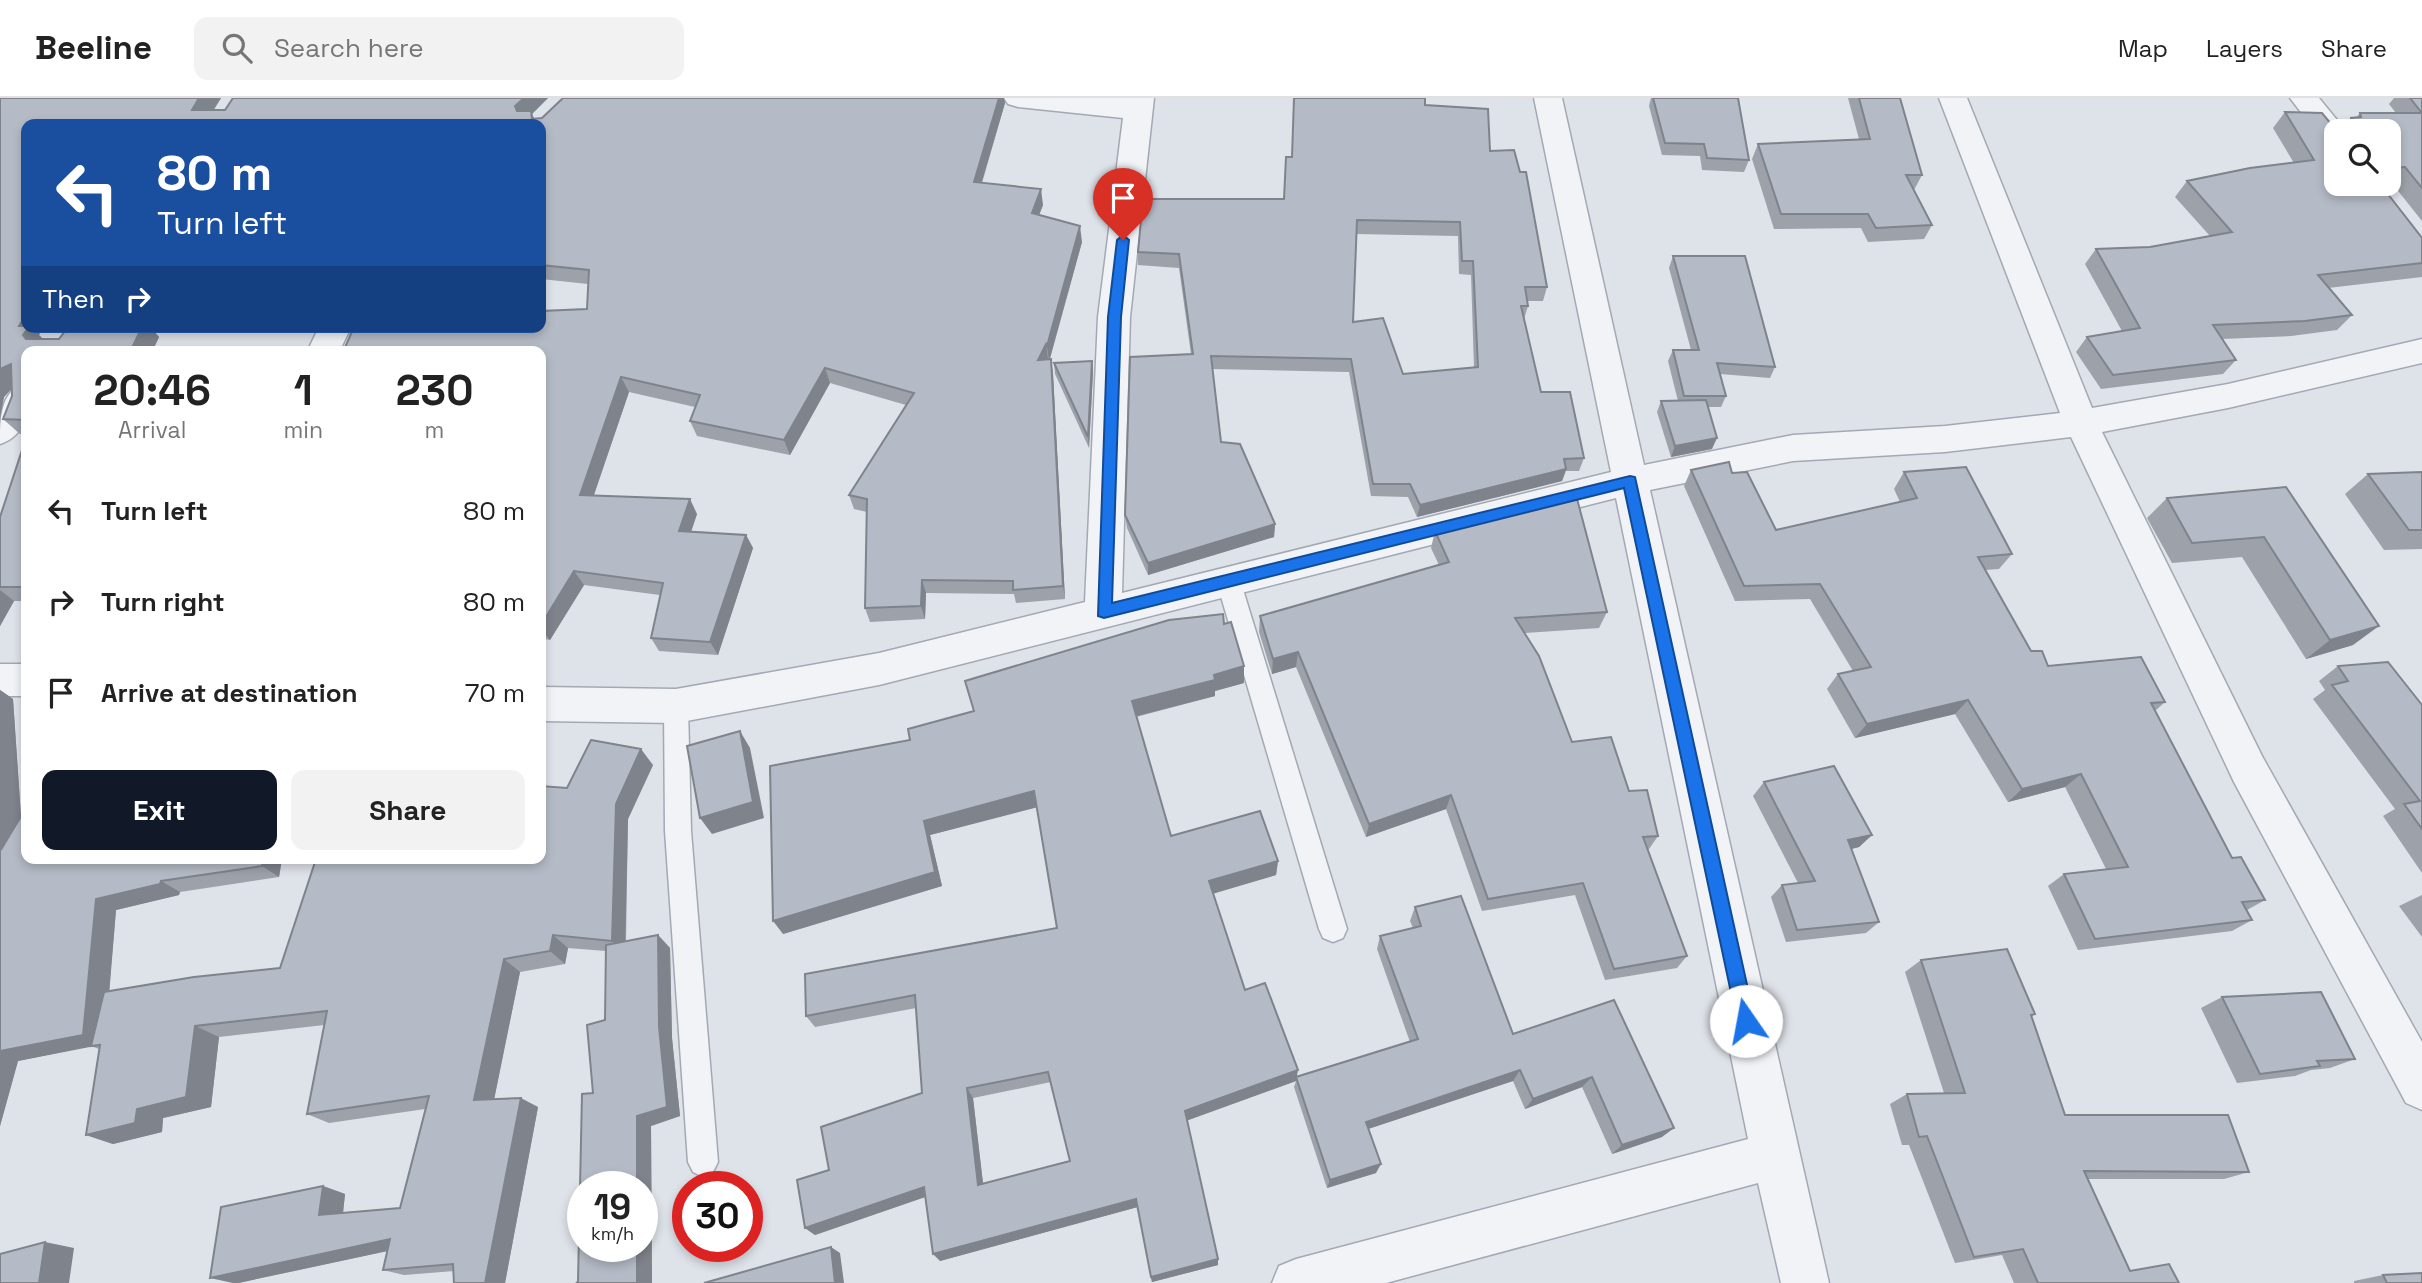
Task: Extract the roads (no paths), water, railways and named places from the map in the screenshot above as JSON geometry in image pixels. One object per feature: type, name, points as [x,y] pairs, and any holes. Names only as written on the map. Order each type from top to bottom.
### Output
[{"type":"street","points":[[1018,98],[1139,104],[1114,317],[1104,611]]},
{"type":"street","points":[[1548,98],[1775,1155],[1805,1283]]},
{"type":"street","points":[[1953,98],[2081,423],[2248,769],[2422,1087]]},
{"type":"street","points":[[2304,98],[2324,123]]},
{"type":"street","points":[[546,704],[676,706],[781,690],[879,669],[1630,481],[1793,448],[1945,439],[2081,423],[2228,396],[2422,351]]},
{"type":"street","points":[[0,431],[21,401]]},
{"type":"street","points":[[0,680],[21,680]]},
{"type":"street","points":[[1296,1283],[1775,1155]]},
{"type":"lane","points":[[1228,583],[1333,929]]},
{"type":"lane","points":[[676,706],[678,831],[703,1162]]}]
